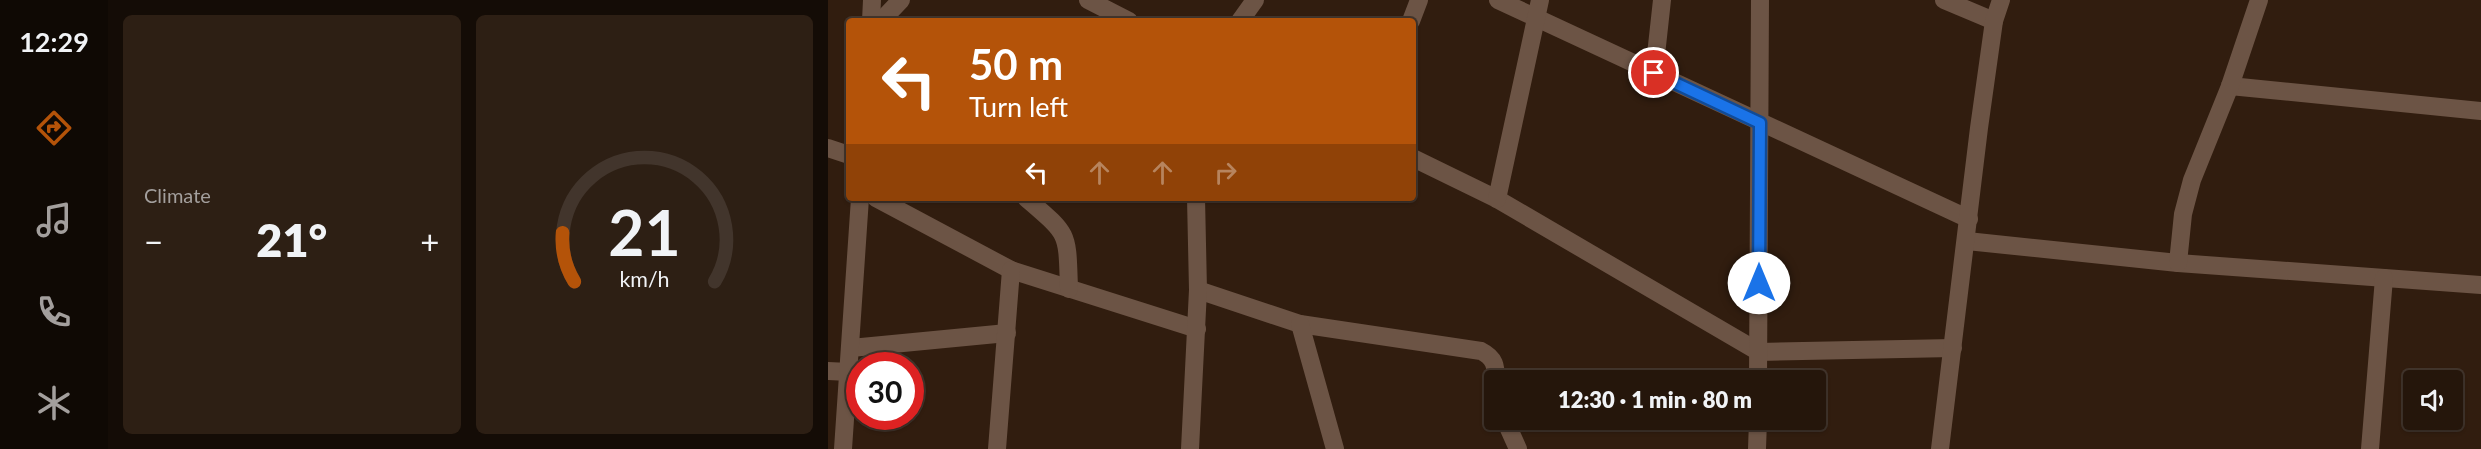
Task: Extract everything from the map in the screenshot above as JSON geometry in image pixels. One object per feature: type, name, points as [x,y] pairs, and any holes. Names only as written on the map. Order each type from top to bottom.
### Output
[{"type":"street","points":[[871,18],[872,0]]},
{"type":"street","points":[[884,18],[901,0]]},
{"type":"street","points":[[1088,0],[1123,18]]},
{"type":"street","points":[[1242,18],[1256,0]]},
{"type":"street","points":[[1412,18],[1419,0]]},
{"type":"street","points":[[1497,0],[1538,9],[1654,73],[1969,219]]},
{"type":"street","points":[[1654,73],[1662,0]]},
{"type":"street","points":[[1758,370],[1760,0]]},
{"type":"street","points":[[1944,0],[1994,21]]},
{"type":"street","points":[[1940,449],[1994,21],[2001,0]]},
{"type":"street","points":[[2178,263],[2183,214],[2192,180],[2230,86],[2259,0]]},
{"type":"street","points":[[1497,199],[1538,9]]},
{"type":"street","points":[[2230,86],[2481,111]]},
{"type":"street","points":[[828,148],[846,154]]},
{"type":"street","points":[[1416,159],[1497,199],[1759,352],[1953,348]]},
{"type":"street","points":[[851,352],[860,201]]},
{"type":"street","points":[[882,201],[1011,270],[1197,329]]},
{"type":"street","points":[[1029,201],[1061,229],[1067,242],[1069,289]]},
{"type":"street","points":[[1190,449],[1198,290],[1196,201]]},
{"type":"street","points":[[1967,241],[2178,263],[2481,285]]},
{"type":"street","points":[[997,449],[1011,270]]},
{"type":"street","points":[[2370,449],[2384,278]]},
{"type":"street","points":[[1198,290],[1300,324],[1481,351],[1492,356],[1496,370]]},
{"type":"street","points":[[1300,324],[1335,449]]},
{"type":"street","points":[[851,348],[1007,333]]},
{"type":"street","points":[[828,371],[846,372]]},
{"type":"street","points":[[843,449],[846,410]]},
{"type":"street","points":[[1509,430],[1518,449]]},
{"type":"street","points":[[1757,449],[1758,430]]},
{"type":"route","points":[[1654,73],[1760,123],[1759,283]]}]
